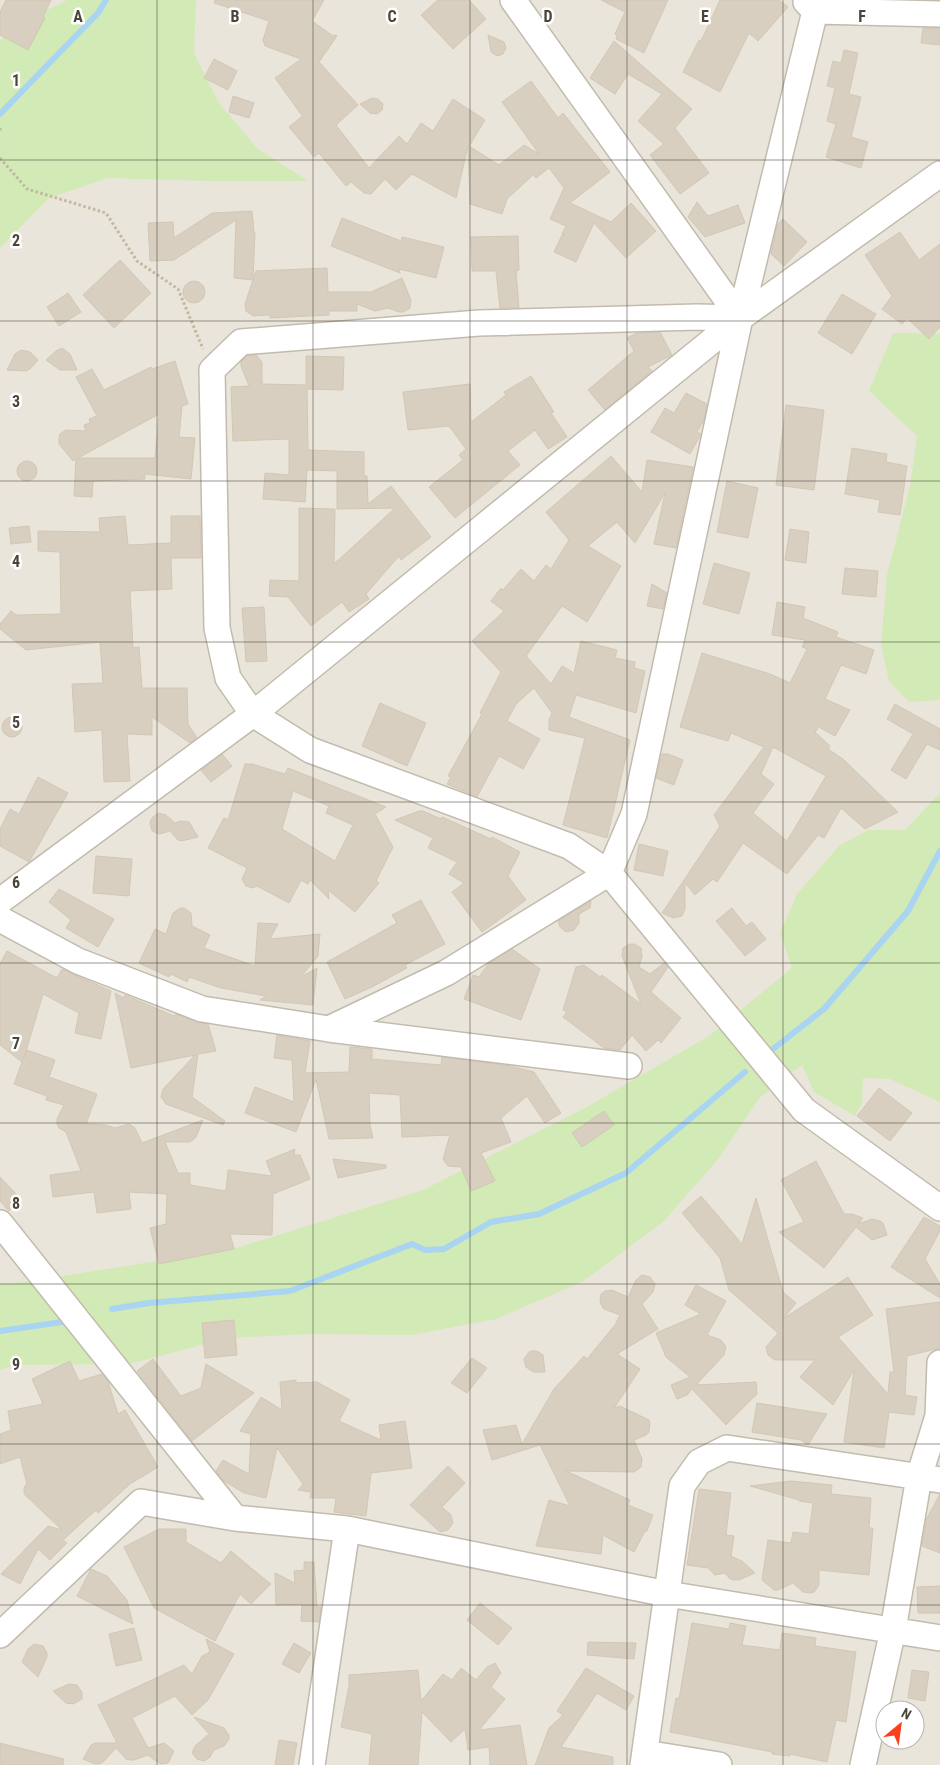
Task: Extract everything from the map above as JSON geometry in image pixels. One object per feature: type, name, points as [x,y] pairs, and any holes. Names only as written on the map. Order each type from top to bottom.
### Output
[{"type":"street","points":[[513,0],[740,318]]},
{"type":"street","points":[[329,1029],[446,972],[609,873],[634,814],[740,318],[814,4],[940,14]]},
{"type":"street","points":[[0,901],[253,714],[740,318],[940,174]]},
{"type":"street","points":[[740,318],[697,316],[479,323],[241,342],[212,370],[217,628],[228,678],[253,714],[310,750],[569,846],[609,873],[804,1110],[940,1208]]},
{"type":"street","points":[[0,919],[78,961],[202,1009],[329,1029],[629,1066]]},
{"type":"street","points":[[0,1223],[235,1518]]},
{"type":"street","points":[[863,1765],[930,1478],[938,1416],[940,1363]]},
{"type":"street","points":[[719,1765],[644,1759],[682,1486],[699,1462],[727,1448],[930,1478]]},
{"type":"street","points":[[0,1635],[141,1502],[235,1518],[347,1529],[667,1594],[940,1638]]},
{"type":"street","points":[[312,1765],[347,1529]]},
{"type":"path","points":[[0,158],[27,189],[106,213],[137,262],[178,289],[212,370]]},
{"type":"shaded area","points":[[0,0],[940,0],[940,1765],[0,1765]]},
{"type":"green space","points":[[67,0],[196,0],[194,53],[219,103],[258,149],[308,181],[108,178],[49,198],[0,248],[0,41],[15,26]]},
{"type":"green space","points":[[893,333],[940,334],[940,700],[909,702],[889,681],[881,645],[887,575],[910,486],[917,436],[869,391]]},
{"type":"green space","points":[[940,793],[940,1102],[890,1079],[863,1078],[862,1103],[855,1116],[814,1092],[802,1065],[760,1097],[719,1158],[663,1222],[582,1282],[496,1319],[411,1335],[307,1334],[228,1338],[129,1364],[16,1365],[0,1370],[0,1284],[25,1282],[233,1249],[423,1190],[585,1108],[709,1036],[792,968],[780,933],[797,894],[839,846],[868,830],[905,830]]},
{"type":"building","points":[[6,0],[51,0],[43,17],[45,18],[28,50],[0,35],[0,12]]},
{"type":"building","points":[[215,0],[324,0],[312,21],[333,36],[337,36],[319,62],[358,105],[336,125],[369,168],[399,136],[407,144],[421,123],[433,131],[453,99],[485,120],[469,146],[499,165],[524,145],[539,154],[502,102],[531,81],[558,118],[563,113],[610,172],[570,203],[611,222],[631,203],[656,231],[626,258],[594,223],[576,262],[554,252],[562,235],[565,235],[562,234],[566,226],[550,219],[564,188],[549,168],[536,178],[533,175],[507,199],[502,214],[470,204],[468,146],[456,198],[412,174],[396,190],[385,179],[371,194],[364,193],[351,182],[346,186],[319,153],[314,157],[289,127],[303,117],[275,78],[301,59],[265,46],[263,40],[269,21],[214,3]]},
{"type":"building","points":[[438,0],[469,0],[486,19],[453,49],[421,15]]},
{"type":"building","points":[[601,0],[668,0],[644,53],[616,39],[617,36],[615,34],[625,12]]},
{"type":"building","points":[[720,0],[779,0],[788,7],[758,41],[749,33],[720,92],[683,72],[699,40],[701,41]]},
{"type":"building","points":[[923,28],[940,28],[940,45],[921,43]]},
{"type":"building","points":[[488,35],[504,42],[506,48],[503,54],[497,56],[491,52]]},
{"type":"building","points":[[614,41],[692,109],[675,128],[709,173],[680,194],[650,155],[664,144],[638,121],[662,94],[628,74],[615,94],[590,78]]},
{"type":"building","points":[[844,50],[858,53],[849,94],[861,97],[851,137],[868,142],[861,168],[826,157],[836,124],[827,121],[835,88],[827,86],[833,61],[841,63]]},
{"type":"building","points":[[214,59],[237,71],[228,90],[204,78]]},
{"type":"building","points":[[233,96],[254,103],[249,118],[229,112]]},
{"type":"building","points":[[372,98],[378,99],[383,104],[382,110],[377,114],[370,113],[360,104]]},
{"type":"building","points":[[697,202],[708,216],[738,205],[745,223],[705,237],[688,217]]},
{"type":"building","points":[[252,211],[255,233],[253,280],[234,278],[236,220],[174,260],[150,261],[148,223],[173,222],[174,238],[212,213]]},
{"type":"building","points":[[342,218],[401,241],[402,237],[444,247],[436,278],[399,269],[400,273],[331,246]]},
{"type":"building","points":[[783,219],[807,242],[784,266],[771,254],[777,225]]},
{"type":"building","points":[[900,232],[919,260],[940,244],[940,327],[929,339],[907,318],[902,324],[882,309],[892,296],[865,255]]},
{"type":"building","points":[[518,236],[519,270],[516,271],[519,308],[500,308],[496,271],[472,271],[471,237]]},
{"type":"building","points":[[120,260],[151,293],[114,328],[83,295]]},
{"type":"building","points":[[327,268],[328,292],[371,292],[402,278],[411,300],[410,308],[403,312],[388,308],[375,311],[357,304],[357,311],[329,311],[329,315],[270,318],[270,315],[253,316],[246,311],[245,304],[256,271]]},
{"type":"building","points":[[194,281],[204,288],[205,292],[198,302],[194,303],[184,296],[183,292],[190,282]]},
{"type":"building","points":[[68,293],[81,312],[59,326],[47,307]]},
{"type":"building","points":[[842,294],[876,314],[852,354],[818,333]]},
{"type":"building","points":[[660,332],[672,355],[648,367],[652,371],[605,410],[588,390],[634,351],[627,338],[637,333]]},
{"type":"building","points":[[62,348],[70,354],[77,370],[60,370],[46,360]]},
{"type":"building","points":[[21,350],[30,352],[38,360],[26,371],[7,370],[15,354]]},
{"type":"building","points":[[256,355],[262,362],[262,384],[306,385],[306,356],[344,357],[343,390],[307,389],[308,450],[364,452],[364,476],[367,476],[368,504],[391,486],[431,537],[401,560],[399,556],[366,594],[369,599],[349,612],[342,602],[311,626],[288,597],[269,596],[270,580],[299,581],[299,508],[335,509],[334,564],[395,508],[337,509],[337,471],[307,470],[305,502],[263,499],[265,473],[289,475],[289,439],[233,441],[231,387],[249,386],[241,362],[247,356]]},
{"type":"building","points":[[175,361],[188,404],[182,406],[179,437],[195,438],[191,479],[145,474],[145,479],[93,481],[92,497],[74,496],[76,459],[73,461],[59,444],[60,434],[66,430],[86,431],[84,425],[90,423],[89,419],[97,416],[76,377],[92,369],[104,390],[151,367],[152,369]],"holes":[[[159,414],[155,458],[78,458]]]},
{"type":"building","points":[[531,376],[554,412],[551,413],[567,437],[548,449],[535,430],[508,451],[520,465],[455,518],[429,487],[463,460],[459,455],[466,449],[449,426],[408,430],[403,392],[470,384],[471,422],[506,395],[504,392]]},
{"type":"building","points":[[686,393],[707,404],[704,420],[697,432],[701,434],[690,454],[651,432],[665,408],[674,413]]},
{"type":"building","points":[[786,405],[824,410],[814,490],[776,485]]},
{"type":"building","points":[[852,448],[887,454],[886,462],[907,466],[900,515],[878,512],[880,500],[845,494]]},
{"type":"building","points":[[611,456],[642,492],[647,460],[693,467],[676,548],[654,544],[665,493],[635,543],[617,522],[588,546],[621,566],[587,622],[562,606],[526,656],[551,684],[562,666],[574,673],[581,641],[617,650],[615,658],[635,662],[634,668],[645,671],[636,713],[576,695],[569,717],[630,740],[607,838],[563,825],[585,738],[549,730],[549,720],[552,713],[534,688],[516,704],[507,721],[540,739],[523,769],[499,756],[477,797],[447,784],[451,777],[448,776],[482,714],[480,713],[501,672],[472,641],[504,611],[491,601],[501,588],[503,590],[521,569],[534,581],[546,565],[551,569],[569,540],[546,512]]},
{"type":"building","points":[[23,461],[31,461],[37,467],[37,475],[31,481],[23,481],[17,475],[17,467]]},
{"type":"building","points":[[727,481],[758,488],[748,538],[717,532]]},
{"type":"building","points":[[125,516],[128,545],[171,543],[171,516],[200,516],[201,558],[171,558],[172,589],[130,591],[133,648],[139,647],[142,688],[187,688],[188,724],[197,738],[190,743],[152,717],[152,735],[127,734],[130,781],[104,782],[102,730],[75,732],[72,684],[103,683],[100,642],[26,650],[0,629],[0,624],[11,611],[16,615],[61,614],[60,552],[38,551],[38,531],[100,532],[99,518]]},
{"type":"building","points":[[29,526],[31,542],[11,544],[9,528]]},
{"type":"building","points":[[790,529],[809,532],[806,563],[785,560]]},
{"type":"building","points":[[714,563],[750,573],[739,614],[703,604]]},
{"type":"building","points":[[845,568],[878,571],[876,597],[842,594]]},
{"type":"building","points":[[652,584],[667,593],[663,609],[647,606]]},
{"type":"building","points":[[777,602],[805,607],[803,618],[838,632],[836,637],[874,650],[866,674],[841,665],[825,699],[850,710],[835,736],[819,727],[815,732],[830,746],[828,749],[843,759],[898,812],[865,829],[841,808],[824,838],[818,835],[787,874],[743,843],[717,882],[713,879],[695,895],[685,883],[685,909],[682,916],[673,918],[662,913],[720,826],[714,815],[764,747],[731,733],[728,741],[680,727],[702,653],[770,674],[790,683],[807,649],[802,647],[805,640],[772,635]],"holes":[[[773,747],[826,776],[787,841],[753,813],[774,784],[761,774]]]},
{"type":"building","points":[[264,607],[267,661],[246,662],[242,608]]},
{"type":"building","points":[[380,703],[426,723],[407,766],[362,746]]},
{"type":"building","points":[[895,704],[940,729],[940,750],[927,744],[906,779],[891,770],[913,734],[887,719]]},
{"type":"building","points":[[8,717],[16,717],[22,723],[22,731],[16,737],[8,737],[2,731],[2,723]]},
{"type":"building","points":[[222,754],[232,766],[211,782],[201,770]]},
{"type":"building","points":[[662,754],[668,754],[683,760],[674,785],[656,778]]},
{"type":"building","points":[[245,764],[252,764],[285,774],[288,768],[386,807],[375,814],[393,847],[376,881],[379,883],[355,912],[328,890],[329,899],[310,880],[308,884],[301,880],[289,903],[257,886],[252,888],[246,886],[242,879],[247,868],[208,848],[224,818],[228,820]],"holes":[[[293,791],[329,806],[326,813],[353,825],[335,861],[282,829]]]},
{"type":"building","points":[[38,777],[68,793],[29,862],[0,846],[0,829],[10,809],[19,814]]},
{"type":"building","points":[[419,811],[441,819],[442,817],[491,839],[492,837],[520,852],[508,876],[526,900],[482,932],[452,892],[464,883],[449,874],[457,862],[428,848],[433,838],[395,820]]},
{"type":"building","points":[[158,813],[166,815],[175,823],[181,821],[189,822],[198,837],[181,841],[170,831],[159,834],[152,831],[150,822]]},
{"type":"building","points":[[639,844],[668,851],[663,876],[634,870]]},
{"type":"building","points":[[96,856],[132,859],[129,896],[93,893]]},
{"type":"building","points":[[59,889],[114,919],[98,947],[66,928],[71,920],[49,902]]},
{"type":"building","points":[[421,900],[445,944],[405,965],[407,968],[345,999],[327,962],[397,923],[392,915]]},
{"type":"building","points":[[591,901],[590,908],[579,914],[579,923],[574,930],[566,932],[560,927],[558,921]]},
{"type":"building","points":[[180,908],[184,908],[191,913],[192,926],[210,935],[204,948],[255,966],[258,923],[278,924],[270,939],[320,934],[318,956],[301,977],[317,968],[313,1005],[260,1000],[266,996],[221,988],[189,977],[187,982],[171,974],[169,977],[139,963],[155,929],[166,934],[173,913]]},
{"type":"building","points":[[732,908],[746,926],[752,922],[766,939],[745,956],[716,921]]},
{"type":"building","points":[[630,944],[641,948],[642,956],[639,967],[650,974],[664,963],[668,967],[651,992],[681,1018],[661,1043],[658,1040],[646,1051],[632,1035],[620,1050],[604,1048],[563,1017],[567,1012],[563,1010],[576,967],[584,965],[600,977],[602,975],[641,1004],[622,956],[623,948]]},
{"type":"building","points":[[512,949],[540,969],[521,1020],[464,999],[473,975],[479,977],[489,963]]},
{"type":"building","points":[[7,951],[57,978],[62,969],[111,991],[101,1039],[75,1033],[79,1013],[43,994],[24,1058],[27,1050],[55,1060],[49,1077],[97,1094],[86,1124],[106,1125],[115,1128],[129,1124],[135,1128],[142,1143],[203,1120],[193,1140],[189,1142],[165,1142],[178,1173],[190,1173],[190,1185],[226,1191],[228,1170],[272,1176],[266,1161],[295,1149],[294,1155],[300,1155],[310,1179],[273,1194],[272,1235],[230,1234],[234,1249],[159,1264],[150,1228],[166,1224],[167,1194],[129,1192],[131,1209],[97,1213],[94,1192],[53,1197],[50,1175],[81,1171],[66,1132],[59,1128],[57,1124],[57,1119],[64,1105],[46,1100],[47,1096],[14,1084],[22,1062],[0,1045],[0,964]]},
{"type":"building","points":[[115,993],[124,998],[125,995],[174,1016],[176,1014],[208,1024],[216,1051],[198,1054],[192,1097],[225,1121],[223,1125],[166,1104],[161,1097],[163,1089],[195,1055],[131,1068]]},
{"type":"building","points":[[277,1035],[310,1041],[305,1073],[349,1072],[350,1047],[372,1049],[372,1059],[441,1065],[442,1057],[510,1066],[534,1072],[561,1113],[545,1123],[527,1096],[501,1118],[511,1142],[481,1153],[495,1181],[471,1191],[461,1167],[448,1166],[443,1159],[450,1135],[402,1137],[400,1095],[369,1093],[370,1125],[373,1138],[329,1139],[316,1079],[296,1132],[245,1113],[255,1087],[294,1102],[292,1060],[274,1058]]},
{"type":"building","points":[[879,1088],[912,1113],[890,1141],[857,1116]]},
{"type":"building","points":[[604,1111],[614,1125],[582,1147],[572,1133]]},
{"type":"building","points":[[333,1159],[386,1165],[386,1168],[338,1178]]},
{"type":"building","points":[[816,1161],[844,1214],[852,1214],[863,1218],[858,1224],[872,1219],[880,1221],[883,1223],[887,1235],[872,1240],[856,1227],[824,1268],[779,1232],[804,1222],[781,1180]]},
{"type":"building","points":[[0,1177],[21,1199],[9,1211],[0,1201]]},
{"type":"building","points":[[701,1196],[742,1244],[756,1198],[783,1292],[796,1303],[784,1318],[848,1277],[873,1315],[838,1337],[888,1394],[890,1372],[894,1372],[886,1309],[940,1302],[940,1348],[907,1356],[905,1395],[917,1397],[914,1415],[889,1412],[884,1448],[844,1442],[854,1370],[833,1405],[800,1377],[815,1360],[775,1360],[768,1355],[766,1347],[778,1333],[729,1290],[720,1258],[682,1213]]},
{"type":"building","points":[[924,1217],[940,1226],[940,1231],[925,1259],[940,1284],[940,1298],[891,1267]]},
{"type":"building","points":[[642,1275],[650,1277],[655,1284],[653,1292],[642,1304],[658,1329],[617,1354],[640,1369],[614,1408],[620,1406],[649,1420],[649,1432],[634,1440],[642,1459],[641,1467],[634,1472],[566,1471],[630,1500],[628,1505],[653,1515],[647,1531],[645,1531],[634,1552],[603,1535],[601,1554],[536,1546],[549,1500],[570,1506],[540,1445],[492,1460],[483,1430],[516,1425],[522,1444],[554,1389],[584,1356],[587,1359],[615,1325],[620,1315],[604,1309],[600,1302],[601,1294],[612,1290],[628,1297],[636,1280]]},
{"type":"building","points":[[696,1285],[726,1301],[707,1335],[721,1340],[726,1347],[724,1355],[696,1385],[756,1382],[757,1394],[726,1425],[692,1389],[687,1395],[677,1399],[671,1385],[690,1377],[666,1357],[656,1333],[701,1314],[685,1305]]},
{"type":"building","points":[[234,1320],[237,1355],[205,1358],[202,1323]]},
{"type":"building","points":[[532,1351],[537,1351],[543,1355],[545,1372],[533,1372],[526,1367],[524,1359]]},
{"type":"building","points":[[472,1358],[487,1368],[467,1393],[451,1383]]},
{"type":"building","points":[[153,1359],[181,1396],[201,1388],[206,1364],[254,1393],[192,1441],[137,1371]]},
{"type":"building","points":[[70,1361],[79,1381],[102,1374],[108,1381],[118,1414],[125,1410],[158,1467],[130,1484],[98,1513],[96,1510],[63,1540],[67,1543],[50,1560],[38,1549],[20,1584],[1,1574],[48,1526],[62,1530],[24,1494],[24,1487],[27,1484],[20,1457],[0,1464],[0,1434],[11,1430],[8,1411],[43,1404],[32,1379]]},
{"type":"building","points":[[296,1380],[296,1383],[317,1382],[350,1400],[339,1421],[381,1440],[379,1425],[405,1421],[412,1468],[371,1473],[366,1516],[334,1512],[336,1498],[310,1498],[311,1492],[298,1490],[303,1484],[277,1448],[266,1498],[244,1493],[224,1481],[216,1471],[223,1460],[249,1474],[251,1434],[240,1431],[261,1397],[282,1410],[280,1382]]},
{"type":"building","points":[[757,1403],[827,1414],[808,1445],[801,1440],[752,1432]]},
{"type":"building","points":[[448,1466],[465,1483],[442,1507],[451,1515],[453,1523],[448,1530],[440,1532],[410,1505]]},
{"type":"building","points":[[791,1481],[832,1485],[831,1494],[871,1498],[869,1528],[873,1528],[869,1575],[819,1570],[819,1585],[811,1593],[803,1592],[793,1583],[774,1590],[762,1580],[768,1540],[791,1543],[793,1532],[809,1534],[813,1503],[799,1501],[750,1486]]},
{"type":"building","points":[[699,1489],[731,1493],[726,1535],[734,1536],[731,1556],[742,1561],[755,1573],[739,1580],[734,1580],[730,1579],[725,1573],[715,1575],[708,1568],[687,1565]]},
{"type":"building","points":[[940,1494],[940,1553],[922,1546],[927,1518]]},
{"type":"building","points":[[159,1529],[186,1529],[186,1542],[221,1563],[231,1551],[250,1567],[250,1570],[251,1568],[271,1584],[251,1604],[240,1594],[215,1641],[154,1608],[124,1547]]},
{"type":"building","points":[[304,1562],[314,1562],[317,1607],[321,1607],[319,1622],[301,1621],[302,1604],[276,1605],[275,1573],[295,1583],[294,1571],[304,1570]]},
{"type":"building","points":[[91,1569],[107,1576],[127,1600],[133,1624],[77,1596]]},
{"type":"building","points":[[940,1586],[940,1613],[918,1613],[917,1587]]},
{"type":"building","points":[[480,1603],[512,1628],[498,1645],[467,1620]]},
{"type":"building","points":[[692,1623],[729,1629],[730,1623],[746,1626],[742,1645],[780,1650],[782,1633],[816,1638],[815,1646],[856,1652],[846,1722],[836,1720],[827,1762],[790,1754],[790,1756],[772,1754],[772,1752],[670,1732],[676,1698],[679,1699]]},
{"type":"building","points":[[134,1628],[142,1660],[116,1666],[109,1634]]},
{"type":"building","points":[[206,1639],[234,1654],[208,1700],[192,1715],[175,1696],[132,1718],[148,1748],[164,1743],[174,1751],[168,1763],[160,1764],[148,1755],[134,1760],[126,1759],[116,1748],[99,1764],[83,1759],[91,1745],[95,1743],[117,1743],[98,1705],[184,1665],[192,1674],[202,1656],[210,1652]]},
{"type":"building","points":[[588,1642],[636,1643],[634,1659],[587,1655]]},
{"type":"building","points":[[294,1643],[311,1653],[299,1673],[282,1664]]},
{"type":"building","points":[[34,1644],[43,1646],[47,1653],[38,1677],[22,1662],[28,1649]]},
{"type":"building","points":[[495,1663],[501,1673],[491,1687],[505,1699],[479,1730],[520,1725],[527,1765],[490,1765],[489,1747],[468,1750],[465,1729],[451,1742],[422,1712],[418,1765],[369,1765],[372,1734],[341,1727],[349,1686],[349,1675],[418,1670],[421,1701],[443,1674],[452,1680],[461,1668],[476,1680],[487,1667]]},
{"type":"building","points":[[586,1668],[634,1696],[626,1710],[597,1693],[561,1747],[613,1757],[613,1765],[535,1765],[549,1728],[563,1715],[557,1711]]},
{"type":"building","points":[[912,1670],[929,1672],[925,1701],[908,1698]]},
{"type":"building","points":[[69,1684],[77,1685],[82,1692],[82,1699],[73,1704],[66,1703],[53,1691]]},
{"type":"building","points":[[194,1717],[224,1728],[229,1735],[229,1739],[224,1746],[214,1750],[210,1757],[204,1761],[197,1759],[192,1753],[195,1746],[209,1734]]},
{"type":"building","points":[[279,1740],[297,1743],[293,1765],[275,1765]]},
{"type":"building","points":[[0,1743],[64,1759],[63,1765],[0,1765]]},
{"type":"waterway","points":[[0,114],[98,13],[106,0]]},
{"type":"waterway","points":[[773,1049],[824,1009],[908,911],[940,851]]},
{"type":"waterway","points":[[112,1309],[149,1303],[290,1291],[412,1244],[425,1250],[444,1249],[491,1222],[539,1214],[626,1173],[745,1072]]},
{"type":"waterway","points":[[0,1331],[62,1322]]}]
